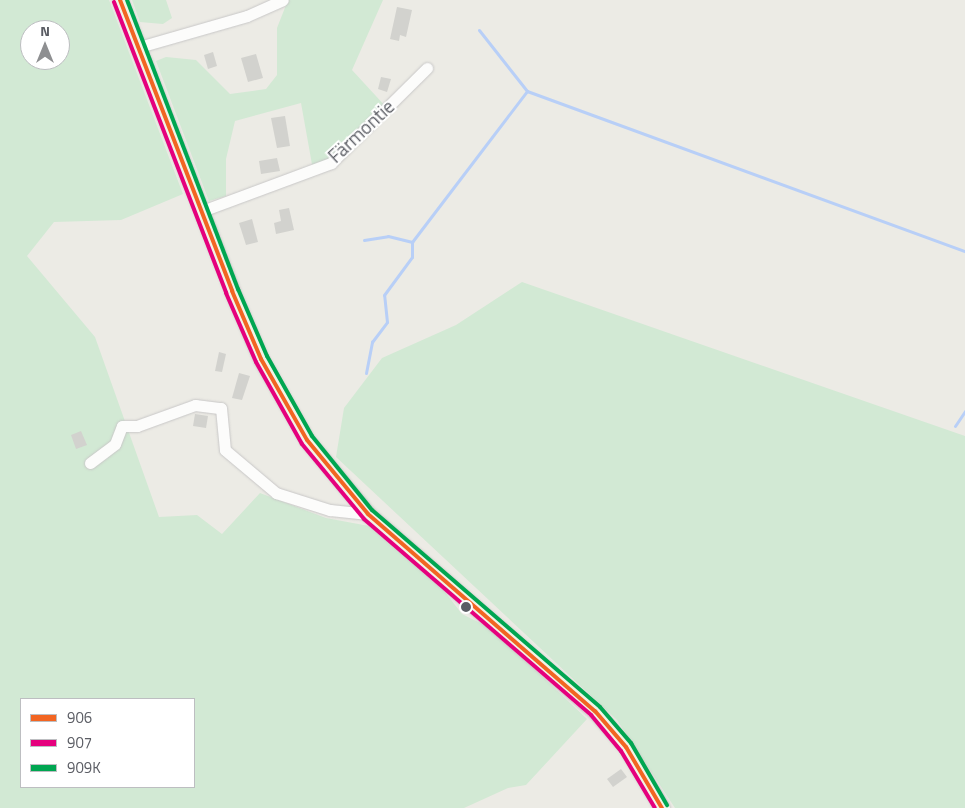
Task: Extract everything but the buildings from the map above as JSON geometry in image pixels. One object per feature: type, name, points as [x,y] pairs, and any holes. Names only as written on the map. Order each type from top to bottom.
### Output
[{"type":"main road","points":[[120,0],[257,350],[287,409],[335,478],[368,514],[595,712],[626,748],[662,808]]},
{"type":"street","points":[[138,47],[247,16],[283,0]]},
{"type":"street","name":"Färmontie","points":[[202,211],[331,163],[427,68]]},
{"type":"street","points":[[90,463],[115,444],[122,426],[137,426],[195,405],[221,408],[225,450],[276,493],[330,510],[368,514]]},
{"type":"green space","points":[[0,0],[109,0],[183,194],[121,220],[54,222],[27,256],[95,337],[159,517],[197,515],[222,534],[260,493],[326,518],[369,526],[445,592],[462,614],[492,629],[587,719],[526,785],[508,788],[464,808],[0,808]]},
{"type":"green space","points":[[132,0],[166,0],[172,18],[163,24],[140,22]]},
{"type":"green space","points":[[288,0],[383,0],[352,70],[387,108],[331,163],[313,170],[301,103],[235,121],[226,159],[226,196],[209,201],[156,61],[166,57],[196,60],[230,94],[266,89],[277,75],[277,28]]},
{"type":"green space","points":[[522,282],[965,436],[965,808],[675,808],[617,720],[336,457],[344,408],[382,358],[456,325]]},
{"type":"waterway","points":[[479,30],[527,91],[965,251]]},
{"type":"waterway","points":[[364,240],[388,236],[412,242],[527,91]]},
{"type":"waterway","points":[[366,373],[372,342],[387,322],[384,295],[412,257],[412,242]]},
{"type":"waterway","points":[[955,426],[965,411]]},
{"type":"transit line","name":"906","points":[[120,0],[232,291],[261,359],[307,440],[368,514],[595,711],[626,747],[662,808]]},
{"type":"transit line","name":"909K","points":[[127,0],[238,289],[267,356],[312,436],[372,510],[600,707],[631,743],[667,805]]},
{"type":"transit line","name":"907","points":[[114,2],[226,293],[256,362],[302,444],[364,519],[591,715],[621,751],[655,808]]}]
